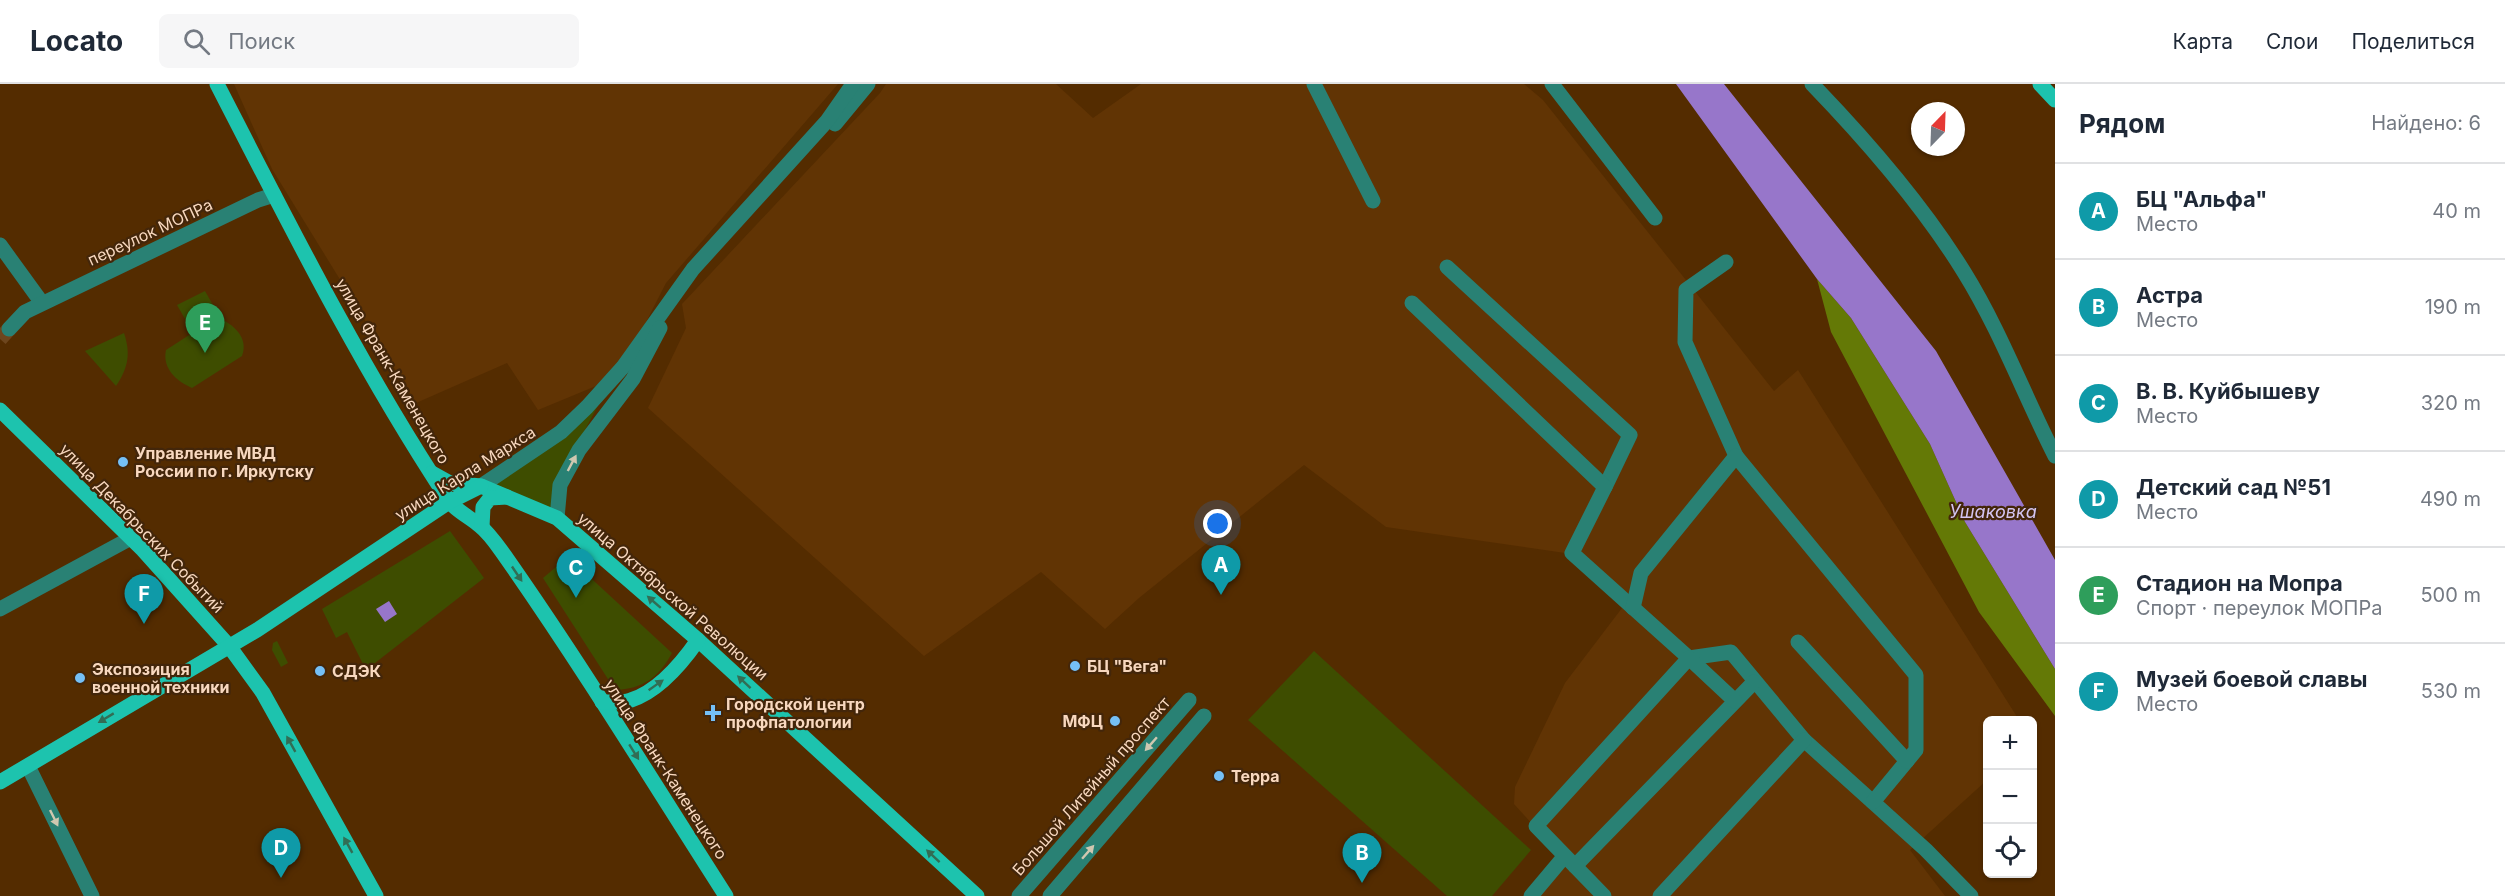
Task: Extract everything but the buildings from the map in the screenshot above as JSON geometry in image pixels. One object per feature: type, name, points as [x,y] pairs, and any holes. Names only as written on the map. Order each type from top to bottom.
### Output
[{"type":"main road","name":"улица Франк-Каменецкого","points":[[217,84],[366,366],[429,472],[449,502],[482,527],[507,559],[726,896]]},
{"type":"main road","points":[[2040,84],[2055,100]]},
{"type":"main road","name":"улица Декабрьских Событий","points":[[0,410],[170,578],[229,646],[263,693],[376,896]]},
{"type":"main road","name":"улица Октябрьской Революции","points":[[429,472],[450,483],[481,486],[557,518],[698,640],[976,896]]},
{"type":"main road","name":"улица Карла Маркса","points":[[0,782],[229,646],[449,502],[481,486]]},
{"type":"main road","points":[[482,527],[483,507],[490,498],[507,497]]},
{"type":"main road","points":[[602,702],[631,700],[658,684],[684,660],[698,640]]},
{"type":"street","name":"улица Карла Маркса","points":[[481,486],[555,436],[587,407],[624,367],[693,269],[827,121],[853,84]]},
{"type":"street","points":[[557,518],[560,485],[579,450],[633,379],[656,333],[689,285],[859,97],[868,84]]},
{"type":"street","points":[[1314,84],[1371,197]]},
{"type":"street","points":[[1552,84],[1655,218]]},
{"type":"street","points":[[1812,84],[1891,172],[1930,222],[1965,273],[2001,342],[2055,456]]},
{"type":"street","name":"переулок МОПРа","points":[[9,329],[25,312],[42,303],[258,200],[274,195]]},
{"type":"street","points":[[0,245],[42,303]]},
{"type":"street","points":[[1726,262],[1686,290],[1685,342],[1736,456],[1916,675],[1916,750],[1873,802]]},
{"type":"street","points":[[1447,267],[1630,435],[1572,553],[1735,701]]},
{"type":"street","points":[[1412,303],[1605,487]]},
{"type":"street","points":[[1633,608],[1641,573],[1736,456]]},
{"type":"street","points":[[0,609],[130,538]]},
{"type":"street","points":[[1798,642],[1907,761]]},
{"type":"street","points":[[1604,896],[1536,826],[1689,658],[1731,652],[1804,740],[1926,850],[1971,896]]},
{"type":"street","points":[[1532,896],[1754,682]]},
{"type":"street","name":"Большой Литейный проспект","points":[[1019,896],[1189,700]]},
{"type":"street","points":[[1050,896],[1204,716]]},
{"type":"street","points":[[1660,896],[1804,740]]},
{"type":"street","points":[[28,766],[92,896]]},
{"type":"shaded area","points":[[234,84],[838,84],[666,283],[623,367],[596,386],[538,410],[507,363],[416,403],[272,169]]},
{"type":"shaded area","points":[[886,84],[1056,84],[1093,118],[1141,84],[1524,84],[1543,100],[1774,391],[1798,370],[2016,716],[1983,716],[1983,784],[1910,850],[1945,896],[1527,896],[1560,855],[1514,804],[1515,787],[1565,683],[1622,608],[1565,553],[1386,527],[1304,465],[1139,598],[1105,629],[1041,572],[924,656],[648,408],[686,328],[682,304]]},
{"type":"green space","points":[[1817,279],[1851,318],[1930,444],[1965,522],[2055,669],[2055,716],[1979,612],[1831,332]]},
{"type":"green space","points":[[205,291],[213,305],[185,319],[177,305]]},
{"type":"green space","points":[[217,317],[229,323],[238,332],[244,349],[242,356],[192,388],[181,382],[168,368],[166,350]]},
{"type":"green space","points":[[124,333],[127,361],[116,386],[85,351]]},
{"type":"green space","points":[[601,400],[557,482],[554,510],[494,483]]},
{"type":"green space","points":[[450,531],[484,578],[366,670],[347,632],[336,638],[322,609]]},
{"type":"green space","points":[[568,557],[672,653],[662,669],[649,680],[634,687],[615,690],[543,578]]},
{"type":"green space","points":[[277,641],[288,663],[281,667],[272,650],[273,643]]},
{"type":"green space","points":[[1314,651],[1531,850],[1492,896],[1447,896],[1248,720]]},
{"type":"water","name":"Ушаковка","points":[[1676,84],[1724,84],[1936,351],[2055,560],[2055,669],[1965,522],[1930,444],[1851,318],[1817,279]]},
{"type":"water","points":[[389,601],[397,614],[385,622],[376,609]]},
{"type":"tunnel","points":[[0,339],[9,329]]},
{"type":"place","name":"Стадион на Мопра","points":[[205,353]]},
{"type":"place","name":"Управление МВД России по г. Иркутску","points":[[123,462]]},
{"type":"place","name":"БЦ \"Альфа\"","points":[[1221,595]]},
{"type":"place","name":"В. В. Куйбышеву","points":[[576,598]]},
{"type":"place","name":"Музей боевой славы","points":[[144,624]]},
{"type":"place","name":"БЦ \"Вега\"","points":[[1075,666]]},
{"type":"place","name":"СДЭК","points":[[320,671]]},
{"type":"place","name":"Экспозиция военной техники","points":[[80,678]]},
{"type":"place","name":"Городской центр профпатологии","points":[[713,713]]},
{"type":"place","name":"МФЦ","points":[[1115,721]]},
{"type":"place","name":"Терра","points":[[1219,776]]},
{"type":"place","name":"Детский сад №51","points":[[281,878]]},
{"type":"place","name":"Астра","points":[[1362,883]]}]
